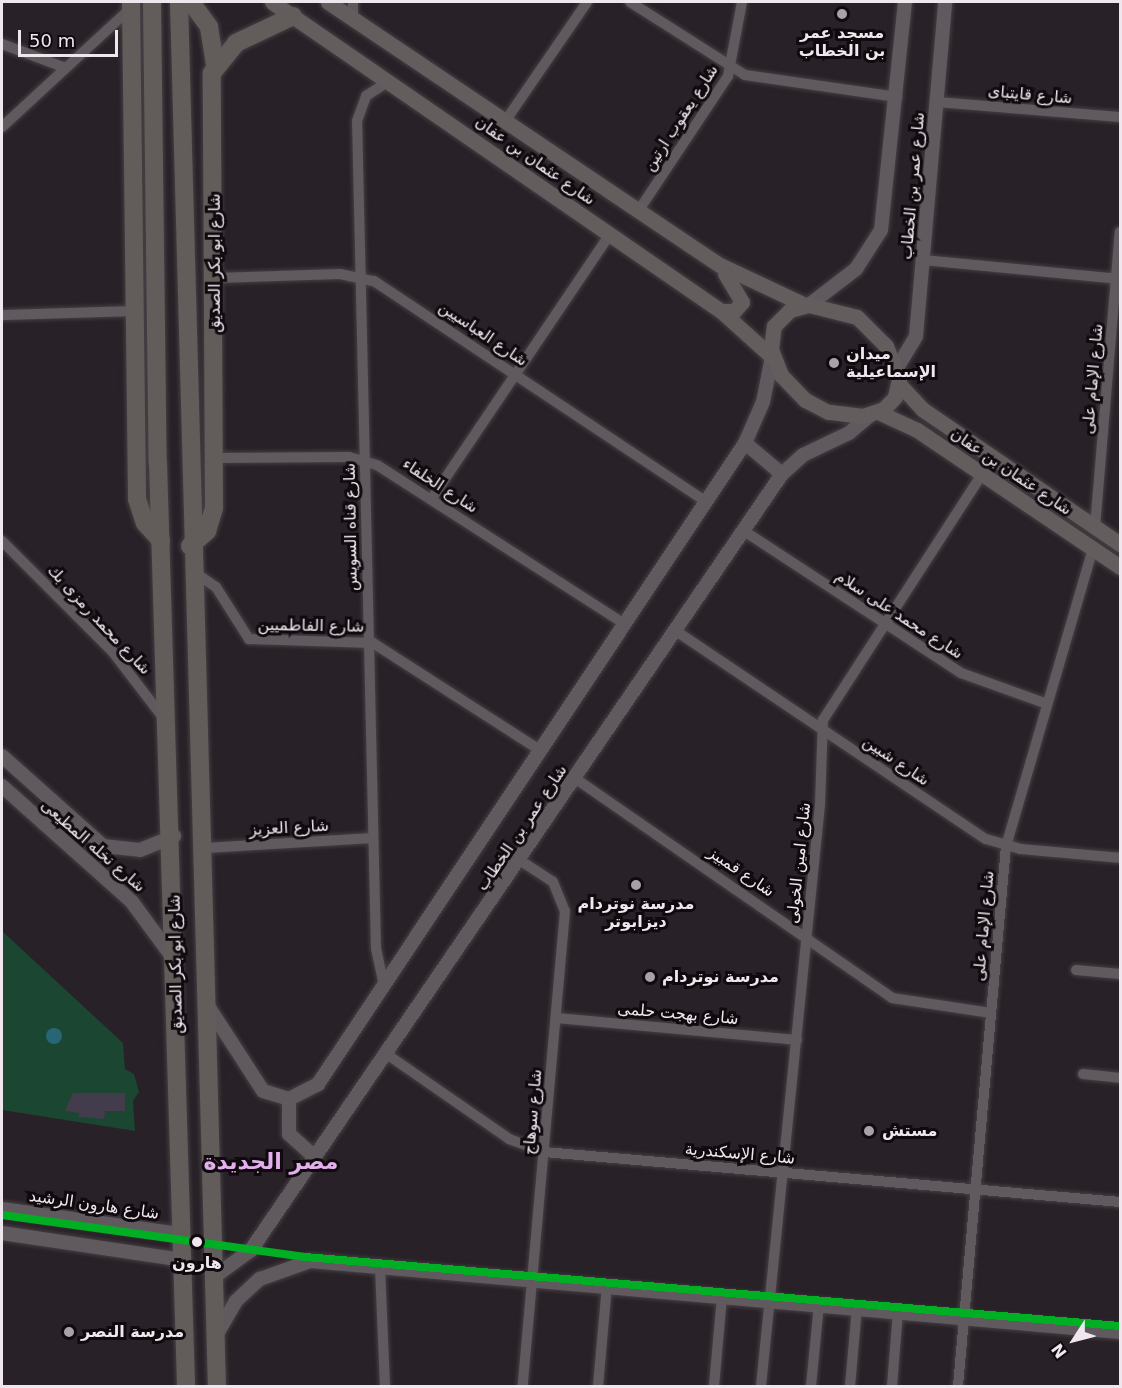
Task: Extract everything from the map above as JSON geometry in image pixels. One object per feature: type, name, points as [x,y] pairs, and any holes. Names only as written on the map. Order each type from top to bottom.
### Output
[{"type":"main road","name":"شارع ابو بكر الصديق","points":[[152,2],[158,463],[174,836],[186,1386]]},
{"type":"main road","name":"شارع ابو بكر الصديق","points":[[178,2],[187,460],[206,848],[217,1386]]},
{"type":"main road","name":"شارع ابو بكر الصديق","points":[[190,546],[204,536],[213,514],[216,278],[215,63],[209,27],[191,2]]},
{"type":"main road","name":"شارع عثمان بن عفان","points":[[272,2],[721,311],[772,357]]},
{"type":"main road","name":"شارع عثمان بن عفان","points":[[327,2],[712,260],[807,305]]},
{"type":"main road","points":[[134,4],[138,506],[161,541]]},
{"type":"main road","points":[[215,63],[246,36],[293,16]]},
{"type":"main road","points":[[712,260],[742,299],[736,310],[721,311]]},
{"type":"main road","points":[[807,305],[834,308],[864,322],[886,346],[897,368],[899,384],[892,401],[875,413],[845,416],[813,405],[786,382],[772,357],[774,326],[783,314],[807,305]]},
{"type":"main road","name":"شارع عثمان بن عفان","points":[[899,384],[922,409],[1120,544]]},
{"type":"main road","name":"شارع عثمان بن عفان","points":[[875,413],[917,430],[1120,567]]},
{"type":"street","points":[[353,2],[353,19]]},
{"type":"street","points":[[506,120],[587,2]]},
{"type":"street","points":[[630,2],[731,69],[766,81],[897,97]]},
{"type":"street","name":"شارع يعقوب ارتين","points":[[639,210],[731,69],[742,2]]},
{"type":"street","name":"شارع عمر بن الخطاب","points":[[807,305],[856,269],[879,236],[897,97],[905,2]]},
{"type":"street","name":"شارع عمر بن الخطاب","points":[[897,368],[915,340],[945,2]]},
{"type":"street","points":[[2,127],[134,4]]},
{"type":"street","points":[[2,44],[66,68]]},
{"type":"street","name":"شارع قناه السويس","points":[[384,986],[376,954],[357,116],[366,96],[389,81]]},
{"type":"street","name":"شارع قايتباى","points":[[936,102],[1120,117]]},
{"type":"street","name":"شارع الإمام على","points":[[1095,527],[1118,279],[1120,232]]},
{"type":"street","points":[[432,498],[610,234]]},
{"type":"street","points":[[923,260],[1118,279]]},
{"type":"street","name":"شارع العباسيين","points":[[216,278],[360,276],[387,288],[707,502]]},
{"type":"street","points":[[2,315],[138,311]]},
{"type":"street","name":"شارع عمر بن الخطاب","points":[[289,1098],[318,1084],[707,502],[745,443],[763,402],[772,357]]},
{"type":"street","name":"شارع عمر بن الخطاب","points":[[214,1277],[251,1250],[312,1155],[521,861],[782,474],[803,455],[849,433],[875,413]]},
{"type":"street","points":[[745,443],[782,474]]},
{"type":"street","name":"شارع الخلفاء","points":[[213,458],[364,460],[432,498],[625,624]]},
{"type":"street","name":"شارع امين الخولى","points":[[761,1386],[807,941],[822,729],[829,703],[982,474]]},
{"type":"street","name":"شارع محمد على سلام","points":[[744,531],[978,682],[1047,704]]},
{"type":"street","name":"شارع محمد رمزى بك","points":[[2,541],[112,651],[169,725]]},
{"type":"street","name":"شارع الإمام على","points":[[958,1386],[1006,846],[1093,549]]},
{"type":"street","name":"شارع الفاطميين","points":[[192,571],[216,588],[249,639],[368,642],[541,751]]},
{"type":"street","name":"شارع شبين","points":[[676,631],[980,836],[1006,846],[1120,858]]},
{"type":"street","name":"شارع نخله المطيعى","points":[[2,756],[103,846],[140,850],[174,836]]},
{"type":"street","name":"شارع قمبيز","points":[[576,779],[778,914],[807,941],[897,1001],[991,1013]]},
{"type":"street","name":"شارع نخله المطيعى","points":[[2,786],[132,902],[176,965]]},
{"type":"street","name":"شارع العزيز","points":[[206,848],[373,838]]},
{"type":"street","name":"شارع سوهاج","points":[[521,861],[553,882],[565,904],[523,1386]]},
{"type":"street","points":[[1076,970],[1120,974]]},
{"type":"street","points":[[208,1006],[254,1082],[269,1095],[289,1098],[289,1134],[312,1155]]},
{"type":"street","name":"شارع بهجت حلمى","points":[[556,1018],[797,1040]]},
{"type":"street","name":"شارع الإسكندرية","points":[[385,1053],[509,1139],[544,1152],[1120,1202]]},
{"type":"street","points":[[1083,1074],[1120,1078]]},
{"type":"street","name":"شارع هارون الرشيد","points":[[2,1209],[181,1234]]},
{"type":"street","points":[[2,1233],[182,1260]]},
{"type":"street","points":[[216,1339],[236,1301],[279,1269],[310,1262],[533,1279],[1120,1332]]},
{"type":"street","points":[[380,1267],[385,1386]]},
{"type":"street","points":[[597,1386],[607,1286]]},
{"type":"street","points":[[714,1386],[722,1296]]},
{"type":"street","points":[[811,1386],[819,1305]]},
{"type":"street","points":[[850,1386],[857,1308]]},
{"type":"street","points":[[892,1386],[898,1312]]},
{"type":"green space","points":[[2,931],[123,1043],[125,1069],[134,1074],[139,1092],[133,1101],[135,1131],[2,1110]]},
{"type":"water","points":[[51,1028],[57,1028],[62,1036],[60,1042],[51,1044],[46,1039],[46,1033]]},
{"type":"building","points":[[73,1093],[125,1093],[125,1111],[105,1111],[104,1119],[79,1117],[79,1113],[65,1111]]},
{"type":"transit line","points":[[2,1215],[305,1257],[1120,1326]]},
{"type":"place","name":"مسجد عمر بن الخطاب","points":[[842,14]]},
{"type":"place","name":"ميدان الإسماعيلية","points":[[834,363]]},
{"type":"place","name":"مدرسة نوتردام ديزابوتر","points":[[636,885]]},
{"type":"place","name":"مدرسة نوتردام","points":[[650,977]]},
{"type":"place","name":"مستش","points":[[869,1131]]},
{"type":"place","name":"هارون","points":[[197,1242]]},
{"type":"place","name":"مدرسة النصر","points":[[69,1332]]},
{"type":"district","name":"مصر الجديدة","points":[[271,1162]]}]
